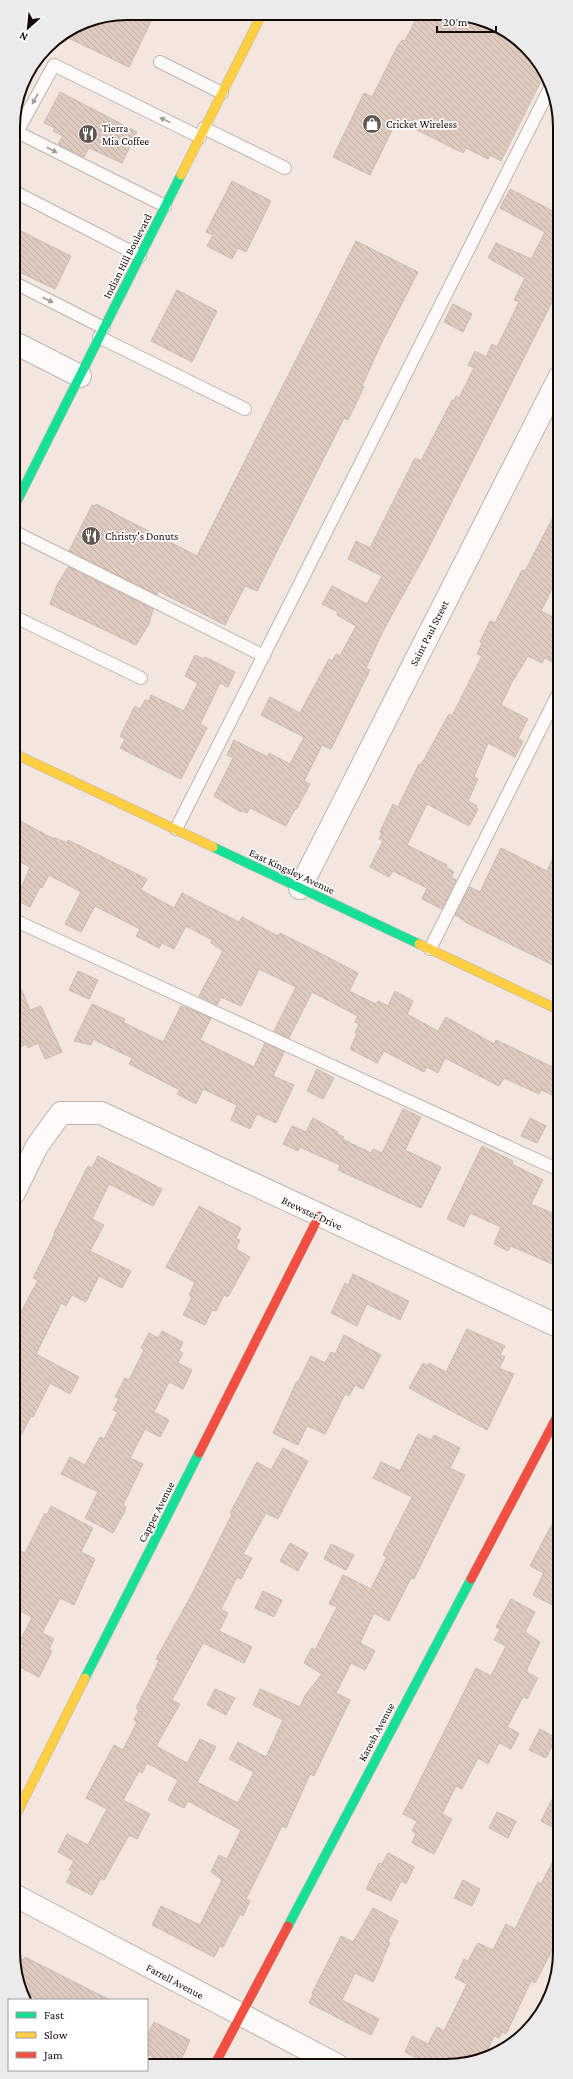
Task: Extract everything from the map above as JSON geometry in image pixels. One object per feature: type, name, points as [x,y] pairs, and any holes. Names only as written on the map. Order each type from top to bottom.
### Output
[{"type":"street","name":"Indian Hill Boulevard","points":[[20,495],[259,20]]},
{"type":"street","points":[[20,346],[80,376]]},
{"type":"street","name":"Saint Paul Street","points":[[300,888],[553,390]]},
{"type":"street","name":"East Kingsley Avenue","points":[[20,756],[553,1007]]},
{"type":"street","name":"Brewster Drive","points":[[20,1181],[37,1146],[61,1114],[101,1113],[553,1325]]},
{"type":"street","name":"Capper Avenue","points":[[20,1807],[319,1216]]},
{"type":"street","name":"Karesh Avenue","points":[[218,2059],[553,1424]]},
{"type":"street","name":"Farrell Avenue","points":[[20,1898],[325,2059]]},
{"type":"lane","points":[[160,62],[222,93]]},
{"type":"lane","points":[[20,127],[54,65],[202,133],[285,168]]},
{"type":"lane","points":[[176,830],[547,93]]},
{"type":"lane","points":[[20,134],[165,206]]},
{"type":"lane","points":[[20,196],[140,256]]},
{"type":"lane","points":[[20,286],[245,409]]},
{"type":"lane","points":[[20,534],[264,656]]},
{"type":"lane","points":[[20,619],[141,678]]},
{"type":"lane","points":[[430,949],[553,704]]},
{"type":"lane","points":[[20,923],[553,1167]]},
{"type":"building","points":[[152,20],[129,67],[68,38],[86,28],[106,22]]},
{"type":"building","points":[[416,20],[467,22],[494,31],[506,38],[522,51],[531,62],[542,79],[501,161],[490,155],[488,159],[466,148],[463,153],[397,120],[370,175],[333,157],[364,93],[372,97],[397,47],[402,40],[405,41]]},
{"type":"building","points":[[60,92],[137,132],[122,163],[89,148],[84,157],[58,144],[63,136],[53,131],[55,128],[44,123]]},
{"type":"building","points":[[232,181],[271,201],[246,252],[238,248],[232,259],[207,246],[213,235],[206,232]]},
{"type":"building","points":[[510,189],[553,211],[553,300],[425,555],[383,631],[366,668],[370,670],[331,749],[322,745],[304,781],[310,784],[296,810],[295,809],[286,826],[250,808],[247,813],[241,810],[241,812],[214,796],[233,758],[227,755],[234,740],[268,757],[269,753],[290,764],[304,737],[261,715],[270,697],[300,713],[329,659],[332,661],[336,654],[340,656],[356,626],[337,615],[338,612],[322,604],[332,586],[367,604],[382,576],[348,559],[356,541],[370,548],[415,458],[421,461],[452,400],[454,401],[456,396],[459,398],[474,368],[468,365],[475,351],[486,357],[492,344],[497,347],[519,302],[514,300],[525,278],[488,258],[496,243],[531,259],[545,232],[500,208]]},
{"type":"building","points":[[20,230],[71,256],[55,289],[20,272]]},
{"type":"building","points":[[356,241],[418,272],[380,346],[362,386],[364,387],[348,420],[344,418],[257,591],[245,586],[225,625],[158,591],[157,595],[69,551],[92,505],[95,506],[96,504],[197,556]]},
{"type":"building","points":[[177,290],[217,311],[192,362],[151,341]]},
{"type":"building","points":[[453,304],[472,314],[463,332],[444,322]]},
{"type":"building","points":[[553,517],[553,587],[541,611],[553,617],[553,663],[545,658],[542,663],[528,656],[512,682],[501,705],[528,719],[518,738],[523,741],[515,757],[488,743],[474,777],[478,779],[468,801],[477,806],[476,808],[478,809],[469,826],[427,804],[407,845],[447,865],[446,867],[454,872],[451,877],[456,880],[442,909],[422,899],[427,888],[393,871],[389,877],[370,867],[383,841],[379,839],[382,833],[380,832],[393,804],[398,807],[419,764],[421,765],[449,714],[452,716],[482,656],[477,654],[482,643],[480,642],[490,621],[495,623],[522,570],[525,571]]},
{"type":"building","points":[[68,567],[153,609],[149,624],[136,645],[50,604],[57,585]]},
{"type":"building","points":[[195,655],[204,659],[205,657],[235,672],[228,687],[220,683],[200,724],[207,728],[181,779],[120,748],[125,739],[120,736],[135,706],[140,709],[145,700],[149,701],[151,695],[184,711],[198,683],[185,676]]},
{"type":"building","points":[[20,821],[54,839],[55,838],[67,843],[68,840],[147,879],[141,890],[174,908],[182,893],[239,922],[242,917],[278,936],[280,933],[308,947],[358,973],[349,991],[376,1004],[378,1001],[388,1006],[395,991],[413,1001],[407,1014],[438,1031],[446,1017],[494,1044],[496,1040],[553,1067],[553,1095],[541,1090],[539,1094],[504,1078],[499,1086],[445,1058],[438,1073],[427,1067],[424,1072],[384,1051],[377,1063],[350,1049],[357,1034],[355,1033],[359,1024],[355,1022],[358,1016],[312,992],[289,1038],[274,1031],[296,987],[259,969],[241,1006],[221,997],[217,1005],[199,996],[223,951],[211,943],[212,940],[186,926],[174,949],[162,943],[159,948],[136,936],[140,929],[95,906],[81,932],[65,924],[81,892],[49,875],[42,888],[40,887],[30,907],[20,902],[20,891],[30,867],[20,862]]},
{"type":"building","points":[[501,848],[547,871],[553,858],[553,965],[465,922],[455,915],[470,887],[480,892]]},
{"type":"building","points":[[78,971],[98,980],[89,999],[69,990]]},
{"type":"building","points":[[20,986],[30,1010],[41,1006],[62,1052],[45,1059],[38,1043],[28,1048],[26,1044],[20,1047]]},
{"type":"building","points":[[92,1004],[125,1019],[123,1022],[163,1042],[181,1006],[192,1010],[211,1018],[200,1040],[254,1067],[265,1043],[284,1052],[273,1076],[294,1085],[276,1123],[257,1114],[250,1129],[231,1120],[237,1105],[203,1089],[196,1104],[177,1094],[180,1090],[129,1064],[132,1058],[93,1039],[91,1045],[74,1041]]},
{"type":"building","points":[[317,1069],[334,1078],[323,1099],[307,1091]]},
{"type":"building","points":[[403,1109],[421,1117],[405,1150],[441,1167],[421,1208],[338,1170],[340,1165],[300,1147],[298,1151],[283,1144],[292,1126],[306,1132],[313,1118],[338,1132],[337,1134],[344,1137],[342,1139],[371,1153],[373,1149],[382,1153]]},
{"type":"building","points":[[530,1118],[546,1126],[537,1143],[521,1136]]},
{"type":"building","points":[[482,1146],[513,1161],[512,1164],[543,1180],[531,1204],[553,1213],[553,1264],[511,1246],[508,1251],[494,1244],[501,1227],[470,1213],[464,1227],[447,1219]]},
{"type":"building","points":[[98,1156],[162,1189],[153,1206],[109,1184],[92,1219],[104,1225],[90,1251],[131,1271],[122,1288],[99,1276],[86,1302],[72,1295],[66,1306],[61,1303],[36,1354],[79,1377],[70,1394],[50,1383],[33,1417],[31,1416],[20,1437],[20,1314],[38,1280],[33,1278],[55,1234],[54,1233],[88,1166],[92,1168]]},
{"type":"building","points":[[199,1206],[241,1228],[236,1238],[240,1240],[236,1249],[250,1257],[228,1297],[224,1295],[216,1311],[212,1310],[205,1325],[183,1315],[192,1297],[189,1295],[195,1282],[166,1267]]},
{"type":"building","points":[[353,1274],[409,1301],[400,1320],[367,1304],[357,1326],[331,1313],[345,1283],[348,1285]]},
{"type":"building","points":[[467,1329],[505,1346],[500,1355],[505,1357],[499,1368],[514,1374],[487,1430],[409,1388],[423,1363],[428,1366],[429,1363],[446,1372]]},
{"type":"building","points":[[162,1331],[183,1342],[179,1351],[183,1353],[178,1363],[192,1370],[183,1389],[169,1382],[154,1412],[169,1420],[160,1437],[145,1429],[130,1458],[143,1464],[123,1505],[126,1507],[124,1513],[113,1533],[85,1518],[98,1492],[61,1474],[70,1457],[85,1465],[100,1437],[104,1439],[118,1412],[113,1410],[119,1399],[115,1397],[125,1378],[129,1380],[144,1350],[141,1348],[149,1333],[158,1338]]},
{"type":"building","points":[[344,1335],[381,1355],[363,1389],[355,1385],[349,1396],[345,1394],[325,1434],[307,1426],[298,1445],[273,1433],[297,1381],[298,1382],[311,1356],[325,1363],[331,1352],[335,1354]]},
{"type":"building","points":[[418,1434],[431,1440],[434,1435],[460,1448],[450,1468],[465,1475],[414,1579],[411,1578],[389,1621],[374,1613],[360,1643],[375,1651],[365,1670],[351,1663],[336,1693],[350,1700],[314,1776],[310,1774],[286,1828],[282,1826],[246,1899],[250,1901],[243,1916],[240,1914],[223,1947],[220,1946],[214,1957],[152,1925],[161,1906],[200,1925],[222,1880],[211,1872],[219,1855],[227,1859],[241,1830],[188,1801],[184,1808],[168,1800],[178,1780],[147,1763],[142,1773],[139,1771],[123,1800],[150,1814],[137,1839],[129,1835],[104,1880],[101,1878],[92,1895],[66,1882],[72,1872],[69,1870],[74,1861],[58,1852],[67,1834],[88,1845],[107,1809],[86,1798],[114,1745],[123,1750],[137,1722],[134,1720],[139,1710],[136,1708],[159,1660],[156,1659],[192,1594],[232,1514],[230,1513],[257,1462],[271,1470],[283,1448],[308,1461],[278,1519],[266,1513],[243,1554],[252,1558],[241,1579],[237,1577],[221,1609],[228,1613],[219,1631],[252,1647],[244,1663],[203,1643],[172,1700],[180,1704],[156,1746],[187,1763],[200,1739],[216,1747],[197,1782],[238,1803],[254,1772],[229,1759],[238,1742],[266,1757],[283,1720],[253,1705],[260,1689],[300,1707],[306,1694],[322,1674],[304,1663],[312,1648],[315,1650],[337,1607],[329,1604],[343,1575],[371,1589],[387,1557],[383,1555],[412,1497],[373,1478],[381,1462],[400,1471]]},
{"type":"building","points":[[51,1506],[93,1528],[81,1552],[95,1559],[74,1605],[60,1598],[42,1633],[54,1639],[49,1649],[52,1651],[39,1677],[20,1667],[20,1653],[24,1645],[20,1643],[20,1641],[32,1617],[20,1611],[20,1550],[25,1553],[45,1513],[47,1515]]},
{"type":"building","points":[[553,1522],[553,1605],[533,1595],[544,1573],[530,1566]]},
{"type":"building","points":[[290,1543],[308,1553],[298,1571],[280,1561]]},
{"type":"building","points":[[331,1544],[354,1555],[346,1570],[324,1559]]},
{"type":"building","points":[[263,1591],[282,1600],[274,1617],[255,1608]]},
{"type":"building","points":[[511,1599],[535,1612],[525,1632],[540,1642],[527,1669],[527,1672],[538,1678],[527,1699],[523,1697],[507,1727],[519,1733],[511,1749],[499,1743],[488,1764],[478,1758],[462,1789],[456,1786],[442,1814],[452,1819],[434,1854],[412,1843],[416,1834],[412,1831],[417,1821],[403,1814],[476,1668],[491,1676],[506,1646],[494,1640],[500,1629],[496,1627]]},
{"type":"building","points":[[215,1689],[235,1698],[226,1715],[207,1705]]},
{"type":"building","points":[[540,1729],[553,1736],[553,1744],[546,1758],[529,1750]]},
{"type":"building","points":[[553,1798],[553,1827],[541,1821]]},
{"type":"building","points":[[497,1812],[516,1821],[508,1838],[489,1828]]},
{"type":"building","points":[[388,1853],[414,1867],[406,1884],[401,1881],[391,1901],[366,1889],[379,1863],[382,1864]]},
{"type":"building","points":[[553,1861],[553,1948],[535,1983],[531,1981],[506,2034],[502,2032],[499,2038],[494,2036],[487,2051],[467,2057],[418,2059],[405,2052],[412,2036],[428,2044],[437,2027],[444,2031],[467,1984],[455,1978],[464,1959],[468,1961],[478,1943],[493,1950],[506,1924],[515,1929],[538,1882],[541,1884]]},
{"type":"building","points":[[463,1880],[480,1889],[472,1906],[454,1898]]},
{"type":"building","points":[[373,1908],[398,1921],[388,1941],[390,1943],[373,1982],[355,1973],[342,2000],[379,2019],[371,2035],[309,2003],[313,1994],[312,1993],[341,1936],[353,1942]]},
{"type":"building","points":[[25,1957],[108,1999],[38,1999],[28,1993],[22,1973],[20,1958],[23,1960]]},
{"type":"building","points":[[154,2022],[190,2040],[181,2059],[152,2059],[153,2057],[148,2054],[148,2034]]},
{"type":"traffic: fast","points":[[20,495],[181,175]]},
{"type":"traffic: fast","points":[[213,847],[419,944]]},
{"type":"traffic: fast","points":[[85,1678],[199,1453]]},
{"type":"traffic: fast","points":[[288,1926],[471,1579]]},
{"type":"traffic: slow","points":[[181,175],[259,20]]},
{"type":"traffic: slow","points":[[20,756],[213,847]]},
{"type":"traffic: slow","points":[[419,944],[553,1007]]},
{"type":"traffic: slow","points":[[20,1807],[85,1678]]},
{"type":"traffic: jam","points":[[199,1453],[319,1216]]},
{"type":"traffic: jam","points":[[471,1579],[553,1424]]},
{"type":"traffic: jam","points":[[218,2059],[288,1926]]},
{"type":"place","name":"Cricket Wireless","points":[[372,124]]},
{"type":"place","name":"Tierra Mia Coffee","points":[[88,134]]},
{"type":"place","name":"Christy's Donuts","points":[[91,536]]}]
